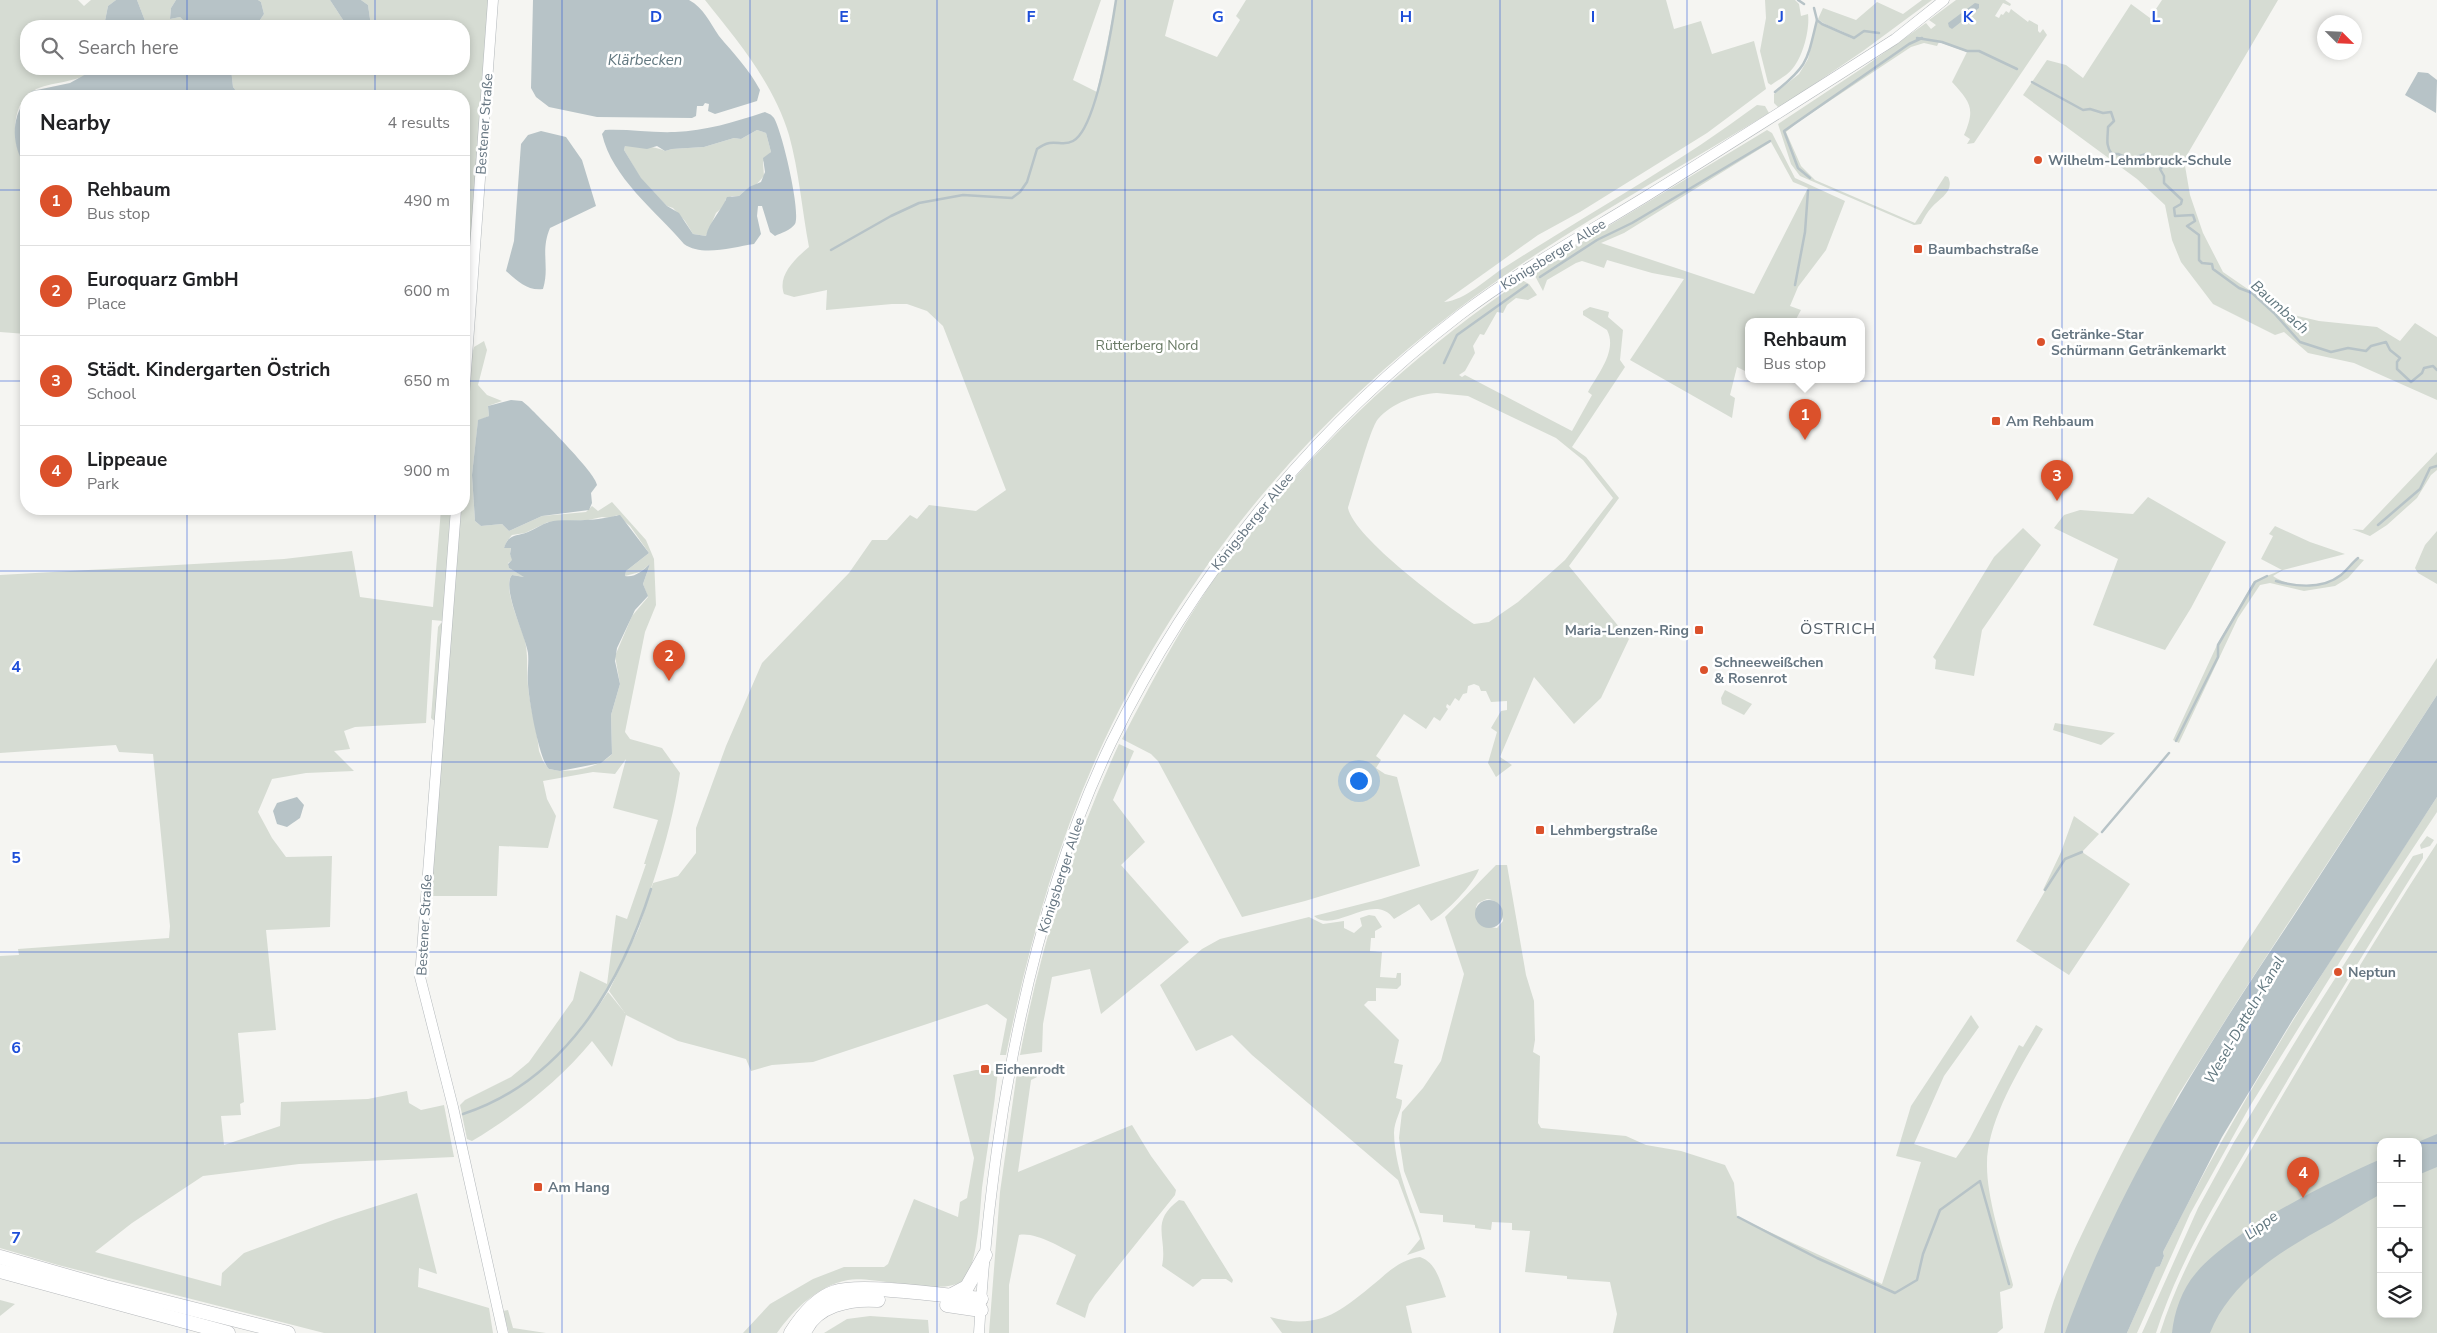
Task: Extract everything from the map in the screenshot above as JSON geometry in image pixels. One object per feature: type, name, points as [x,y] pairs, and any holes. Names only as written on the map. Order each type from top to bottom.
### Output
[{"type":"highway","points":[[949,1296],[967,1287],[985,1255]]},
{"type":"highway","points":[[0,1257],[115,1290],[288,1333]]},
{"type":"highway","points":[[0,1271],[228,1333]]},
{"type":"highway","points":[[790,1333],[815,1304],[824,1296],[837,1291],[869,1290],[949,1296],[981,1305]]},
{"type":"highway","points":[[804,1333],[817,1314],[845,1302],[865,1299],[981,1305]]},
{"type":"main road","name":"Bestener Straße","points":[[470,316],[493,0]]},
{"type":"main road","name":"Königsberger Allee","points":[[979,1333],[985,1255],[1004,1107],[1014,1050],[1032,968],[1068,850],[1111,744],[1158,655],[1212,570],[1267,499],[1308,452],[1382,379],[1462,313],[1525,271],[1895,39],[1944,0]]},
{"type":"main road","name":"Bestener Straße","points":[[456,515],[419,970],[453,1107],[504,1333]]},
{"type":"green space","points":[[0,0],[78,0],[84,6],[91,0],[116,0],[108,6],[105,20],[20,20],[20,75],[85,75],[35,90],[20,90],[20,106],[15,126],[20,156],[20,334],[0,332]]},
{"type":"green space","points":[[137,0],[176,0],[171,8],[170,19],[180,17],[183,20],[145,20]]},
{"type":"green space","points":[[258,0],[330,0],[343,20],[260,20],[264,14],[261,2]]},
{"type":"green space","points":[[361,0],[490,0],[470,282],[470,90],[235,90],[233,87],[232,75],[470,75],[470,20],[370,20],[368,5]]},
{"type":"green space","name":"Rütterberg Nord","points":[[705,0],[1101,0],[1073,80],[1097,92],[1116,0],[1174,0],[1165,36],[1217,57],[1240,20],[1236,16],[1246,0],[1666,0],[1674,29],[1701,21],[1712,54],[1754,41],[1766,89],[1707,133],[1580,212],[1538,235],[1444,302],[1460,297],[1476,288],[1505,267],[1696,148],[1757,105],[1765,106],[1769,113],[1572,231],[1458,309],[1403,353],[1351,400],[1301,451],[1255,504],[1212,559],[1172,618],[1136,678],[1104,741],[1087,779],[1058,856],[1034,935],[1006,1055],[1000,1055],[1007,1019],[987,1004],[813,1062],[772,1065],[751,1071],[746,1059],[678,1041],[626,1015],[612,1067],[592,1041],[566,1070],[536,1096],[505,1120],[472,1141],[467,1139],[462,1115],[506,1095],[527,1082],[546,1066],[579,1031],[608,992],[625,1013],[609,991],[639,928],[653,883],[678,876],[696,853],[696,828],[726,746],[762,663],[849,573],[872,540],[887,540],[910,515],[917,519],[929,505],[976,511],[1006,490],[943,326],[927,311],[907,304],[826,310],[827,290],[794,297],[784,294],[783,280],[785,274],[809,247],[789,135],[774,98],[764,80],[742,47]]},
{"type":"green space","points":[[1765,0],[1795,0],[1799,4],[1801,16],[1808,14],[1805,42],[1797,63],[1788,73],[1771,85],[1768,83],[1760,51],[1766,18]]},
{"type":"green space","points":[[1922,0],[1932,0],[1863,51],[1782,106],[1778,107],[1774,103],[1774,94],[1799,74],[1808,59],[1817,21],[1853,39],[1818,19],[1823,8],[1856,20],[1877,2],[1903,14]]},
{"type":"green space","points":[[1956,0],[2005,0],[2011,4],[2010,6],[2003,3],[1995,16],[1999,18],[2006,11],[2009,13],[2011,9],[2028,22],[2029,20],[2038,25],[2038,31],[2040,33],[2043,29],[2047,35],[1974,143],[1967,144],[1970,139],[1964,135],[1970,118],[1967,100],[1952,82],[1967,52],[1939,42],[1937,46],[1924,43],[1911,47],[1798,122],[1786,132],[1801,166],[1815,180],[1915,223],[1945,176],[1948,177],[1950,186],[1946,194],[1929,211],[1921,224],[1914,225],[1800,176],[1791,164],[1778,124],[1926,23],[1931,29],[1936,25],[1929,20]]},
{"type":"green space","points":[[2162,0],[2278,0],[2184,160],[2190,195],[2203,233],[2223,272],[2281,312],[2319,321],[2377,327],[2400,341],[2415,323],[2437,337],[2437,400],[2354,363],[2308,353],[2284,332],[2275,335],[2213,304],[2181,262],[2172,240],[2165,205],[2137,179],[2023,95],[2047,60],[2066,65],[2083,78],[2131,4],[2150,18]]},
{"type":"green space","points":[[757,130],[766,133],[771,152],[763,162],[764,176],[754,187],[749,187],[739,196],[732,196],[725,200],[725,205],[716,213],[706,236],[693,234],[685,221],[673,208],[667,206],[641,179],[624,150],[625,146],[651,147],[665,151],[704,147],[734,138],[741,139]]},
{"type":"green space","points":[[1767,130],[1772,133],[1795,178],[1845,201],[1826,250],[1798,287],[1790,306],[1801,310],[1797,318],[1745,318],[1745,371],[1737,367],[1730,395],[1735,398],[1732,418],[1630,360],[1684,279],[1652,273],[1607,260],[1604,268],[1582,261],[1547,280],[1543,291],[1534,274],[1559,256]],"holes":[[[1771,142],[1793,182],[1808,188],[1754,294],[1601,243],[1624,233]]]},
{"type":"green space","points":[[1522,280],[1529,284],[1537,295],[1528,300],[1516,298],[1507,305],[1503,313],[1497,312],[1484,335],[1480,334],[1473,346],[1475,353],[1465,371],[1459,375],[1462,377],[1465,375],[1572,431],[1592,395],[1588,392],[1605,362],[1610,346],[1607,330],[1583,315],[1583,311],[1590,307],[1609,312],[1608,317],[1623,330],[1620,360],[1625,367],[1572,447],[1586,457],[1619,498],[1569,566],[1629,639],[1601,698],[1574,724],[1534,677],[1500,757],[1512,765],[1496,777],[1488,763],[1497,732],[1491,728],[1501,711],[1507,710],[1507,701],[1491,702],[1486,691],[1481,691],[1479,686],[1474,684],[1468,686],[1467,693],[1463,694],[1459,701],[1455,698],[1450,706],[1447,704],[1446,707],[1448,709],[1440,721],[1434,717],[1426,729],[1404,714],[1376,756],[1381,760],[1376,768],[1385,774],[1397,777],[1420,866],[1305,901],[1242,917],[1158,761],[1151,754],[1122,739],[1163,662],[1196,606],[1240,543],[1275,500],[1351,419],[1391,382],[1477,312]],"holes":[[[1437,393],[1468,396],[1556,438],[1583,460],[1613,498],[1565,560],[1518,602],[1489,622],[1474,624],[1424,587],[1383,553],[1354,521],[1348,508],[1371,435],[1378,419],[1384,413],[1405,400],[1421,395]]]},
{"type":"green space","points":[[484,341],[487,350],[478,385],[487,395],[502,401],[488,406],[489,416],[478,421],[472,475],[475,521],[481,526],[502,524],[509,531],[542,516],[586,512],[592,506],[598,511],[612,502],[646,540],[654,559],[656,605],[645,632],[625,732],[630,739],[662,748],[680,773],[676,799],[666,838],[641,918],[625,959],[598,1006],[566,1046],[528,1079],[485,1105],[462,1114],[460,1105],[465,1100],[511,1077],[529,1062],[573,1000],[580,971],[607,984],[616,915],[627,919],[646,864],[644,864],[658,820],[613,808],[626,759],[615,774],[593,772],[543,781],[547,799],[556,816],[548,848],[499,846],[497,896],[430,896],[458,515],[470,515],[470,361],[474,347]],"holes":[[[617,515],[630,526],[649,553],[626,571],[625,576],[640,572],[650,564],[643,584],[648,597],[632,616],[615,656],[620,684],[611,715],[612,754],[599,763],[583,769],[565,771],[549,769],[539,751],[527,680],[526,643],[510,596],[509,580],[512,575],[525,577],[509,568],[508,563],[513,560],[510,554],[511,547],[504,548],[507,541],[512,535],[525,533],[548,522],[588,520],[602,517],[610,518]]]},
{"type":"green space","points":[[2437,452],[2437,470],[2431,475],[2417,498],[2387,525],[2370,536],[2352,529],[2363,530]]},
{"type":"green space","points":[[2148,497],[2226,542],[2191,608],[2165,650],[2093,625],[2118,559],[2054,528],[2064,515],[2080,510],[2133,514]]},
{"type":"green space","points":[[441,515],[451,515],[443,621],[432,620],[426,723],[355,727],[344,731],[350,749],[334,751],[354,771],[306,773],[272,779],[258,812],[272,838],[286,857],[332,856],[330,927],[266,930],[276,1030],[238,1033],[244,1102],[240,1104],[241,1115],[221,1116],[224,1145],[280,1126],[281,1102],[368,1099],[407,1091],[409,1103],[421,1110],[444,1105],[454,1157],[299,1164],[203,1176],[132,1223],[95,1252],[221,1286],[222,1273],[244,1253],[336,1219],[417,1193],[437,1274],[419,1268],[418,1287],[489,1308],[493,1333],[324,1333],[58,1265],[0,1248],[0,956],[19,955],[18,949],[169,938],[170,926],[153,754],[119,752],[116,745],[0,753],[0,575],[284,559],[352,551],[360,597],[433,607]]},
{"type":"green space","points":[[2275,526],[2310,542],[2345,554],[2283,570],[2273,576],[2280,580],[2305,586],[2322,584],[2340,575],[2357,558],[2364,560],[2348,578],[2335,586],[2304,591],[2270,583],[2260,585],[2238,618],[2179,743],[2173,740],[2217,645],[2254,581],[2282,570],[2261,559],[2273,536],[2269,534]]},
{"type":"green space","points":[[2023,528],[2041,545],[1982,630],[1974,676],[1935,669],[1936,660],[1933,657],[1994,557]]},
{"type":"green space","points":[[2437,531],[2437,584],[2418,573],[2415,568],[2425,545]]},
{"type":"green space","points":[[441,623],[443,624],[435,720],[433,720],[431,718],[438,627]]},
{"type":"green space","points":[[2437,658],[2437,695],[2177,1097],[2065,1333],[2044,1333],[2064,1273],[2082,1234],[2145,1109],[2183,1043],[2266,913]]},
{"type":"green space","points":[[1725,690],[1752,704],[1744,715],[1722,704],[1721,698]]},
{"type":"green space","points":[[2055,723],[2115,733],[2101,745],[2053,730]]},
{"type":"green space","points":[[1119,744],[1134,751],[1113,800],[1145,842],[1121,865],[1189,942],[1101,1014],[1090,969],[1052,977],[1043,1024],[1042,1052],[1020,1055],[1037,975],[1060,896],[1087,819]]},
{"type":"green space","points":[[2437,797],[2437,812],[2374,907],[2250,1106],[2190,1214],[2137,1333],[2127,1333],[2156,1266],[2160,1266],[2164,1256],[2163,1252],[2225,1135],[2328,965]]},
{"type":"green space","points":[[2074,816],[2099,834],[2082,852],[2130,884],[2069,975],[2016,941],[2045,891],[2043,890],[2061,852]]},
{"type":"green space","points":[[2427,836],[2434,840],[2430,846],[2421,849],[2420,845]]},
{"type":"green space","points":[[2437,843],[2437,1333],[2160,1333],[2180,1281],[2218,1207],[2281,1097]]},
{"type":"green space","points":[[2423,853],[2423,858],[2276,1099],[2200,1231],[2165,1306],[2156,1333],[2142,1333],[2198,1208],[2234,1142],[2306,1024],[2413,856]]},
{"type":"green space","points":[[1496,865],[1507,865],[1526,975],[1534,1001],[1535,1040],[1533,1052],[1540,1056],[1538,1123],[1541,1128],[1626,1136],[1646,1145],[1681,1151],[1725,1165],[1734,1183],[1737,1217],[1882,1284],[1921,1162],[1896,1156],[1911,1106],[1971,1015],[1979,1027],[1944,1076],[1914,1144],[1956,1158],[1970,1138],[2019,1045],[2023,1047],[2036,1025],[2043,1029],[2006,1095],[1992,1131],[1988,1149],[1987,1166],[1990,1194],[2013,1285],[2012,1288],[2000,1292],[2003,1328],[1997,1333],[1613,1333],[1617,1314],[1610,1282],[1567,1279],[1567,1276],[1525,1272],[1530,1231],[1512,1230],[1512,1223],[1492,1222],[1491,1230],[1475,1228],[1475,1225],[1443,1222],[1443,1215],[1420,1213],[1404,1171],[1399,1138],[1402,1112],[1423,1088],[1441,1061],[1464,974],[1445,917]],"holes":[[[1487,899],[1500,906],[1502,913],[1503,921],[1497,928],[1483,926],[1476,907],[1478,903]]]},
{"type":"green space","points":[[1479,869],[1458,898],[1444,912],[1431,921],[1419,904],[1394,919],[1386,911],[1376,909],[1365,910],[1332,920],[1322,920],[1314,916],[1381,899]]},
{"type":"green space","points":[[1369,915],[1375,916],[1382,927],[1375,931],[1375,938],[1371,938],[1370,951],[1382,952],[1380,977],[1396,978],[1397,973],[1401,973],[1401,985],[1397,989],[1376,988],[1376,1001],[1368,1001],[1364,1005],[1399,1040],[1394,1063],[1403,1065],[1396,1098],[1402,1100],[1394,1128],[1395,1148],[1402,1177],[1425,1249],[1407,1255],[1420,1239],[1398,1180],[1252,1055],[1232,1035],[1196,1051],[1160,985],[1202,949],[1220,939],[1309,917],[1323,924],[1344,921],[1344,928],[1354,933],[1362,926],[1360,918]]},
{"type":"green space","points":[[1038,1069],[1037,1077],[1031,1080],[1018,1172],[1132,1125],[1151,1156],[1176,1190],[1175,1195],[1095,1295],[1089,1304],[1085,1318],[1056,1304],[1076,1255],[1040,1238],[1019,1235],[1009,1285],[1009,1333],[989,1333],[1000,1192],[1017,1072]]},
{"type":"green space","points":[[976,1070],[998,1071],[976,1247],[966,1277],[957,1284],[929,1287],[860,1279],[848,1280],[827,1287],[808,1299],[791,1315],[777,1333],[743,1333],[770,1304],[813,1279],[844,1267],[884,1267],[888,1264],[914,1199],[958,1217],[960,1202],[967,1198],[974,1158],[953,1075]]},
{"type":"green space","points":[[1179,1200],[1184,1201],[1233,1280],[1232,1283],[1226,1279],[1202,1279],[1193,1287],[1162,1266],[1162,1223],[1170,1208]]},
{"type":"green space","points":[[1420,1257],[1434,1268],[1446,1297],[1406,1306],[1412,1333],[1282,1333],[1270,1317],[1288,1321],[1304,1321],[1330,1315],[1354,1300],[1398,1265]]},
{"type":"green space","points":[[0,1300],[15,1304],[0,1316]]},
{"type":"green space","points":[[508,1310],[513,1328],[546,1333],[509,1333],[503,1311]]},
{"type":"green space","points":[[870,1316],[928,1320],[929,1333],[824,1333],[847,1319]]},
{"type":"water","points":[[116,0],[137,0],[145,20],[105,20],[108,6]]},
{"type":"water","points":[[176,0],[258,0],[261,2],[264,14],[260,20],[183,20],[180,17],[170,19],[171,8]]},
{"type":"water","points":[[330,0],[361,0],[368,5],[370,20],[343,20]]},
{"type":"water","name":"Klärbecken","points":[[533,0],[689,0],[703,11],[719,36],[751,75],[760,90],[757,101],[715,114],[708,111],[709,104],[705,103],[703,106],[697,106],[696,116],[692,118],[597,117],[549,107],[536,97],[531,88]]},
{"type":"water","points":[[1975,3],[1979,4],[1979,8],[1952,29],[1949,27],[1948,23]]},
{"type":"water","points":[[2418,72],[2428,73],[2437,80],[2436,113],[2405,95]]},
{"type":"water","points":[[84,75],[232,75],[233,87],[235,90],[37,90],[70,83]]},
{"type":"water","points":[[20,109],[20,157],[15,133],[17,116]]},
{"type":"water","points":[[765,112],[774,118],[786,154],[795,204],[795,224],[788,230],[775,236],[770,232],[762,206],[758,206],[757,216],[761,234],[754,244],[718,250],[700,250],[684,244],[625,179],[607,150],[602,134],[605,130],[666,132],[698,130]],"holes":[[[757,130],[766,133],[771,152],[763,158],[765,172],[761,182],[749,187],[739,196],[727,197],[706,236],[693,234],[679,213],[667,206],[641,178],[624,150],[625,146],[647,149],[657,146],[665,151],[704,147],[734,138],[741,139]]]},
{"type":"water","points":[[541,131],[566,137],[582,160],[596,206],[550,228],[545,252],[545,281],[543,289],[537,289],[527,287],[506,271],[514,241],[521,144],[528,135]]},
{"type":"water","points":[[511,400],[522,401],[528,406],[587,469],[597,485],[591,493],[592,503],[589,510],[542,516],[509,531],[502,524],[481,526],[475,521],[472,475],[478,420],[489,416],[488,406]]},
{"type":"water","points":[[620,515],[649,553],[626,571],[625,576],[635,575],[650,564],[643,584],[648,596],[635,610],[617,648],[615,661],[620,684],[611,715],[612,754],[601,763],[560,771],[549,769],[545,763],[535,729],[528,684],[528,653],[515,613],[510,590],[509,581],[512,575],[524,577],[509,568],[508,564],[512,560],[511,548],[504,548],[508,540],[513,536],[528,532],[549,522],[594,520]]},
{"type":"water","name":"Wesel-Datteln-Kanal","points":[[2437,695],[2437,797],[2293,1019],[2222,1137],[2163,1252],[2164,1256],[2160,1266],[2156,1267],[2127,1333],[2065,1333],[2111,1223],[2166,1118],[2228,1017]]},
{"type":"water","points":[[297,797],[304,805],[300,818],[287,827],[277,824],[273,811],[277,803]]},
{"type":"water","points":[[1489,900],[1499,904],[1503,914],[1499,924],[1489,928],[1479,924],[1475,914],[1479,904]]},
{"type":"water","points":[[2437,1134],[2437,1167],[2422,1173],[2422,1140]]},
{"type":"water","name":"Lippe","points":[[2377,1161],[2377,1196],[2278,1255],[2261,1268],[2231,1297],[2219,1314],[2210,1333],[2172,1333],[2177,1309],[2183,1293],[2191,1279],[2213,1256],[2233,1240],[2282,1208]]},
{"type":"waterway","points":[[831,250],[891,216],[919,203],[963,195],[1012,198],[1020,192],[1027,182],[1037,149],[1048,143],[1069,143],[1073,141],[1081,133],[1089,118],[1102,76],[1116,0]]},
{"type":"waterway","name":"Baumbach","points":[[1798,0],[1804,4]]},
{"type":"waterway","name":"Baumbach","points":[[1814,8],[1817,20],[1822,24],[1854,38],[1864,31],[1879,33]]},
{"type":"waterway","points":[[1775,92],[1801,68],[1808,53],[1817,20]]},
{"type":"waterway","name":"Baumbach","points":[[1917,38],[1942,42],[1967,51],[1979,51],[2017,69]]},
{"type":"waterway","points":[[1810,178],[1798,168],[1784,131],[1909,44],[1922,38]]},
{"type":"waterway","name":"Baumbach","points":[[2032,82],[2083,110],[2090,109],[2103,113],[2111,112],[2114,121],[2108,127],[2107,141],[2108,148],[2112,154],[2118,154],[2130,159],[2146,154],[2151,161],[2162,160],[2165,164],[2160,169],[2164,176],[2164,183],[2182,200],[2181,204],[2174,208],[2175,216],[2193,215],[2195,221],[2187,226],[2199,235],[2199,260],[2202,263],[2212,264],[2213,269],[2239,288],[2252,293],[2274,313],[2300,342],[2331,352],[2348,348],[2366,351],[2371,346],[2386,342],[2390,350],[2400,358],[2397,362],[2397,369],[2411,382],[2422,373],[2424,368],[2433,366],[2437,370]]},
{"type":"waterway","points":[[1540,277],[1597,240],[1632,223],[1770,141]]},
{"type":"waterway","points":[[1795,285],[1805,232],[1808,191]]},
{"type":"waterway","points":[[1444,363],[1457,335],[1527,285]]},
{"type":"waterway","points":[[2378,525],[2420,489],[2430,468],[2437,466]]},
{"type":"waterway","points":[[2276,581],[2292,585],[2310,586],[2326,583],[2341,575],[2358,558]]},
{"type":"waterway","points":[[2176,741],[2218,657],[2218,645],[2255,582],[2267,576]]},
{"type":"waterway","points":[[2102,832],[2169,753]]},
{"type":"waterway","points":[[2045,890],[2065,859],[2082,852]]},
{"type":"waterway","points":[[463,1114],[499,1099],[531,1079],[559,1054],[605,994],[623,960],[651,889]]},
{"type":"waterway","points":[[1738,1217],[1817,1258],[1895,1293],[1917,1280],[1923,1254],[1940,1210],[1980,1181],[2009,1284]]},
{"type":"place","name":"Wilhelm-Lehmbruck-Schule","points":[[2038,160]]},
{"type":"place","name":"Baumbachstraße","points":[[1918,249]]},
{"type":"place","name":"Getränke-Star Schürmann Getränkemarkt","points":[[2041,342]]},
{"type":"place","name":"Am Rehbaum","points":[[1996,421]]},
{"type":"place","name":"Rehbaum","points":[[1805,440]]},
{"type":"place","name":"Städt. Kindergarten Östrich","points":[[2057,501]]},
{"type":"place","name":"Maria-Lenzen-Ring","points":[[1699,630]]},
{"type":"place","name":"Schneeweißchen & Rosenrot","points":[[1704,670]]},
{"type":"place","name":"Euroquarz GmbH","points":[[669,681]]},
{"type":"place","name":"Lehmbergstraße","points":[[1540,830]]},
{"type":"place","name":"Neptun","points":[[2338,972]]},
{"type":"place","name":"Eichenrodt","points":[[985,1069]]},
{"type":"place","name":"Am Hang","points":[[538,1187]]},
{"type":"place","name":"Lippeaue","points":[[2303,1198]]},
{"type":"district","name":"ÖSTRICH","points":[[1838,628]]}]
